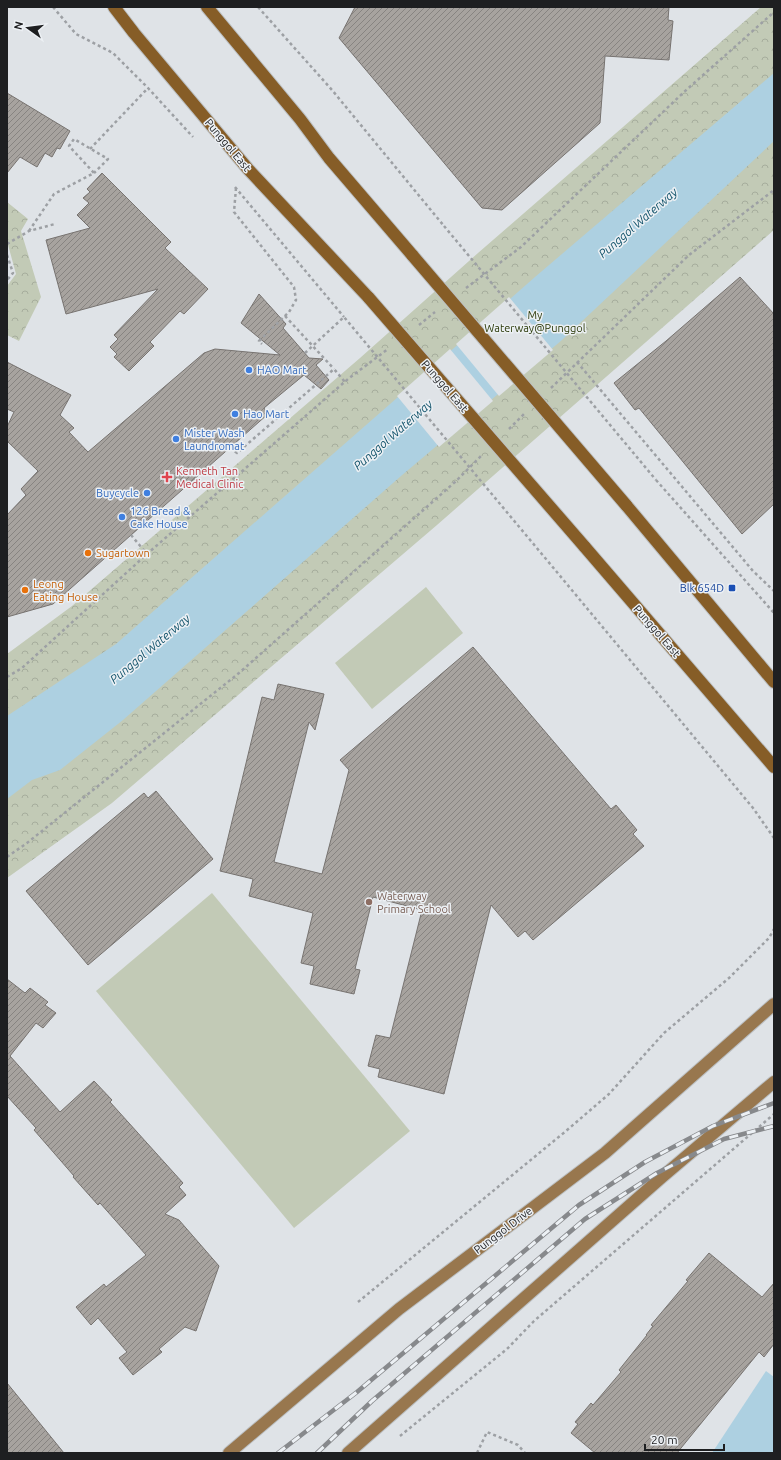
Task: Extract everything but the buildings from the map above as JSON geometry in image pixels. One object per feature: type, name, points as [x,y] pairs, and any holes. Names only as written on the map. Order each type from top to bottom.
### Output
[{"type":"main road","name":"Punggol East","points":[[114,7],[248,169],[369,298],[774,767]]},
{"type":"main road","points":[[207,7],[300,119],[329,158],[626,505],[774,682]]},
{"type":"street","name":"Punggol Drive","points":[[229,1453],[399,1309],[605,1153],[774,1004]]},
{"type":"street","points":[[348,1453],[662,1177],[774,1082]]},
{"type":"path","points":[[53,7],[76,34],[114,53],[198,143]]},
{"type":"path","points":[[258,7],[332,90],[656,480],[774,613]]},
{"type":"path","points":[[90,148],[148,88]]},
{"type":"path","points":[[29,231],[54,194],[94,173],[108,159],[74,139],[69,146],[94,173]]},
{"type":"path","points":[[231,182],[753,808],[774,838]]},
{"type":"path","points":[[236,188],[234,212],[294,287],[296,300],[289,312],[259,341],[262,344]]},
{"type":"path","points":[[550,389],[689,255],[774,190]]},
{"type":"path","points":[[7,244],[29,231],[55,224]]},
{"type":"path","points":[[7,255],[13,273],[7,280]]},
{"type":"path","points":[[285,316],[345,382]]},
{"type":"path","points":[[306,353],[344,317]]},
{"type":"path","points":[[577,362],[753,571],[774,591]]},
{"type":"path","points":[[230,448],[237,453],[334,369]]},
{"type":"path","points":[[505,433],[527,411]]},
{"type":"path","points":[[7,857],[27,843],[239,673],[455,482],[483,455]]},
{"type":"path","points":[[131,535],[147,554]]},
{"type":"path","points":[[358,1302],[609,1094],[664,1033],[729,978],[769,938],[774,929]]},
{"type":"path","points":[[398,1438],[506,1349],[534,1321],[774,1114]]},
{"type":"path","points":[[477,1453],[487,1432],[518,1445],[525,1453]]},
{"type":"green space","name":"My Waterway@Punggol","points":[[761,7],[774,7],[774,230],[437,525],[112,803],[7,878],[7,654],[72,606],[360,358],[478,253]]},
{"type":"green space","points":[[7,202],[28,219],[21,231],[41,297],[19,341],[7,335],[7,286],[16,274],[7,241]]},
{"type":"green space","points":[[426,587],[463,633],[372,709],[335,663]]},
{"type":"green space","points":[[212,893],[410,1131],[294,1228],[96,991]]},
{"type":"water","name":"Punggol Waterway","points":[[774,73],[774,141],[562,340],[401,476],[123,720],[60,770],[32,780],[7,799],[7,716],[116,644],[535,277]]},
{"type":"water","points":[[766,1371],[774,1377],[774,1453],[712,1453]]},
{"type":"pier","points":[[509,297],[553,350],[499,396],[456,344]]},
{"type":"pier","points":[[450,349],[493,401],[439,447],[397,396]]},
{"type":"railway","points":[[278,1453],[357,1392],[579,1205],[645,1162],[713,1126],[774,1103]]},
{"type":"railway","points":[[317,1453],[372,1401],[585,1219],[657,1173],[724,1139],[774,1126]]},
{"type":"place","name":"HAO Mart","points":[[249,370]]},
{"type":"place","name":"Hao Mart","points":[[235,414]]},
{"type":"place","name":"Mister Wash Laundromat","points":[[176,439]]},
{"type":"place","name":"Kenneth Tan Medical Clinic","points":[[167,477]]},
{"type":"place","name":"Buycycle","points":[[147,493]]},
{"type":"place","name":"126 Bread & Cake House","points":[[122,517]]},
{"type":"place","name":"Sugartown","points":[[88,553]]},
{"type":"place","name":"Blk 654D","points":[[732,588]]},
{"type":"place","name":"Leong Eating House","points":[[25,590]]},
{"type":"place","name":"Waterway Primary School","points":[[369,902]]}]
